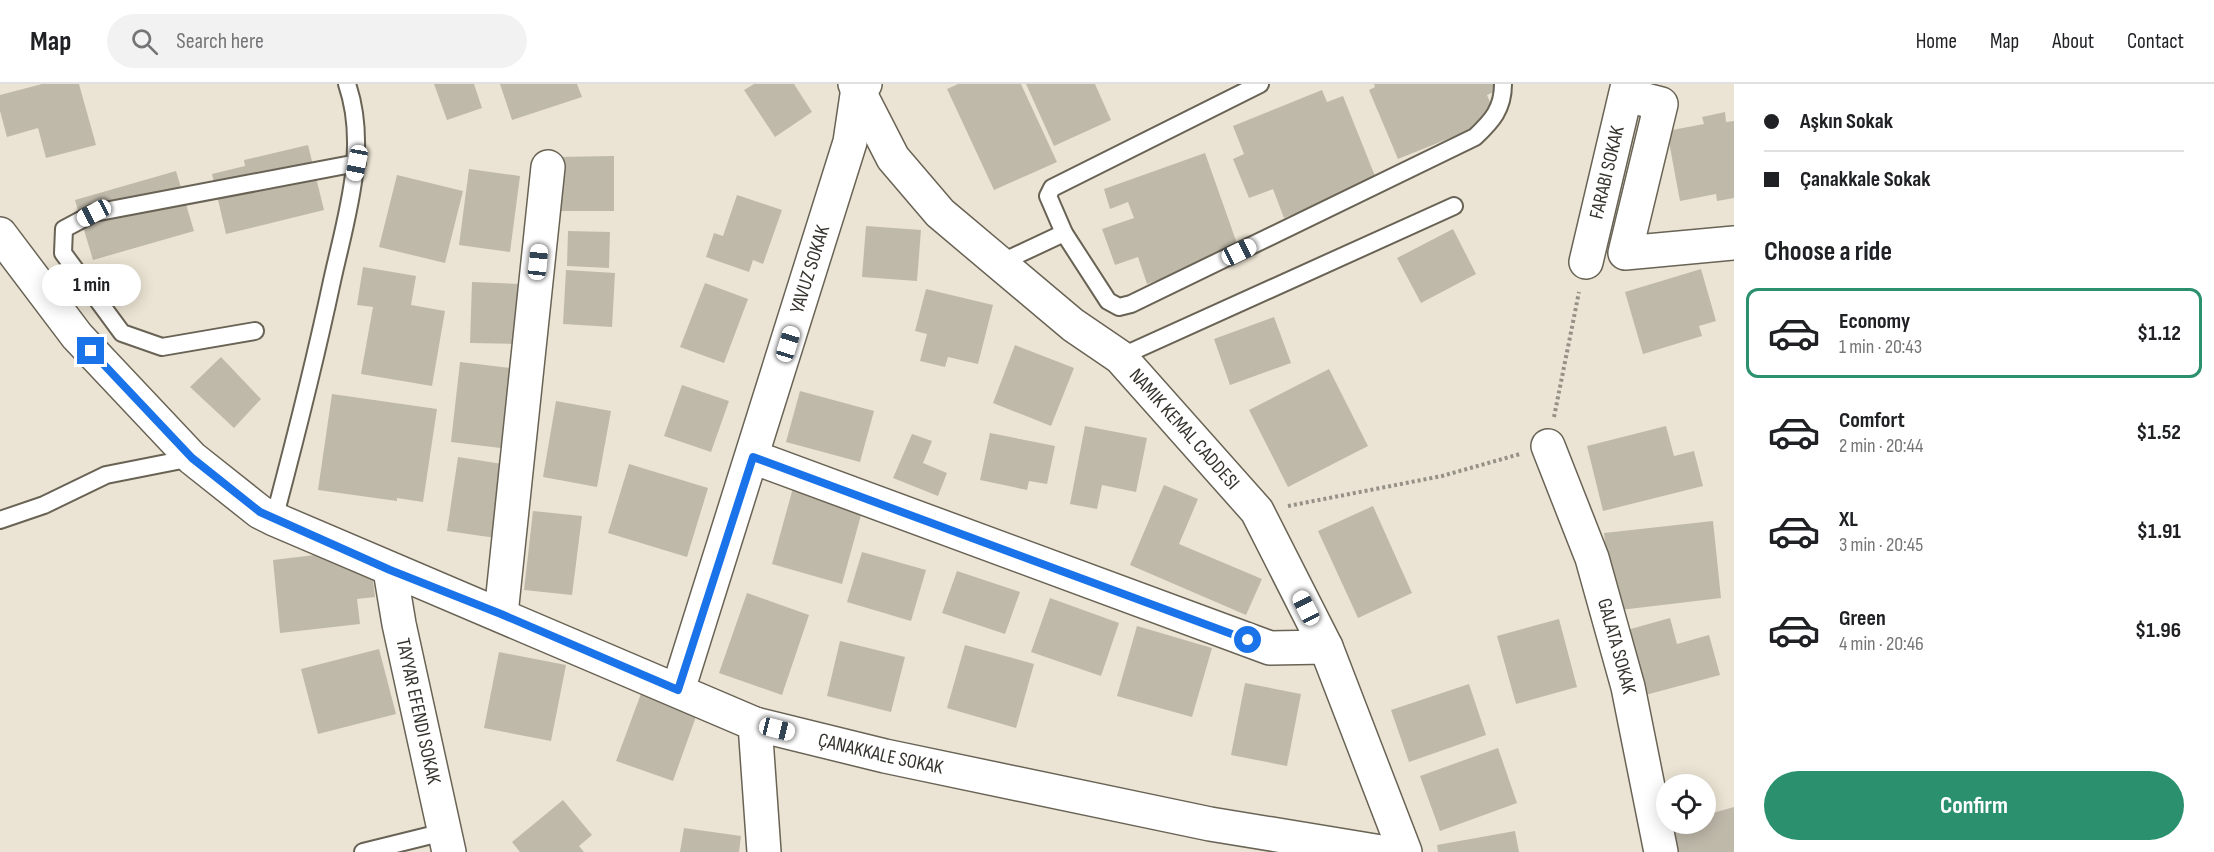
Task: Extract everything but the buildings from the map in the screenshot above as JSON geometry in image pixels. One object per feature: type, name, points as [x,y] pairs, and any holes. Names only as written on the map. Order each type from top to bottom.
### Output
[{"type":"street","points":[[860,85],[893,158],[940,213],[1073,325],[1120,357],[1257,511],[1326,647],[1405,852]]},
{"type":"street","name":"YAVUZ SOKAK","points":[[678,690],[850,142],[860,85]]},
{"type":"street","points":[[1628,89],[1661,104],[1625,254],[1734,243]]},
{"type":"street","name":"FARABI SOKAK","points":[[1586,262],[1628,89]]},
{"type":"street","points":[[501,614],[548,168]]},
{"type":"street","name":"ÇANAKKALE SOKAK","points":[[0,234],[76,336],[192,458],[260,512],[274,519],[755,724],[885,756],[1210,825],[1381,852]]},
{"type":"street","name":"GALATA SOKAK","points":[[1548,446],[1598,579],[1628,687],[1661,852]]},
{"type":"street","points":[[753,457],[1270,648],[1326,647]]},
{"type":"street","name":"TAYYAR EFENDI SOKAK","points":[[390,570],[399,624],[446,842]]},
{"type":"street","points":[[755,724],[764,852]]},
{"type":"lane","points":[[274,519],[311,383],[357,163],[352,99],[347,84]]},
{"type":"lane","points":[[1260,84],[1052,188],[1048,196],[1064,232],[1108,301],[1119,307],[1131,304],[1475,137],[1494,118],[1503,95],[1503,84]]},
{"type":"lane","points":[[255,331],[162,347],[122,333],[63,253],[64,229],[94,213],[357,163]]},
{"type":"lane","points":[[1120,357],[1454,206]]},
{"type":"lane","points":[[1000,263],[1064,232]]},
{"type":"lane","points":[[0,520],[44,505],[106,475],[192,458]]},
{"type":"lane","points":[[363,852],[446,842]]},
{"type":"path","points":[[1257,511],[1442,476],[1548,446],[1586,262]]},
{"type":"route","points":[[91,351],[192,458],[260,512],[390,570],[501,614],[678,690],[753,457],[1248,640]]}]
